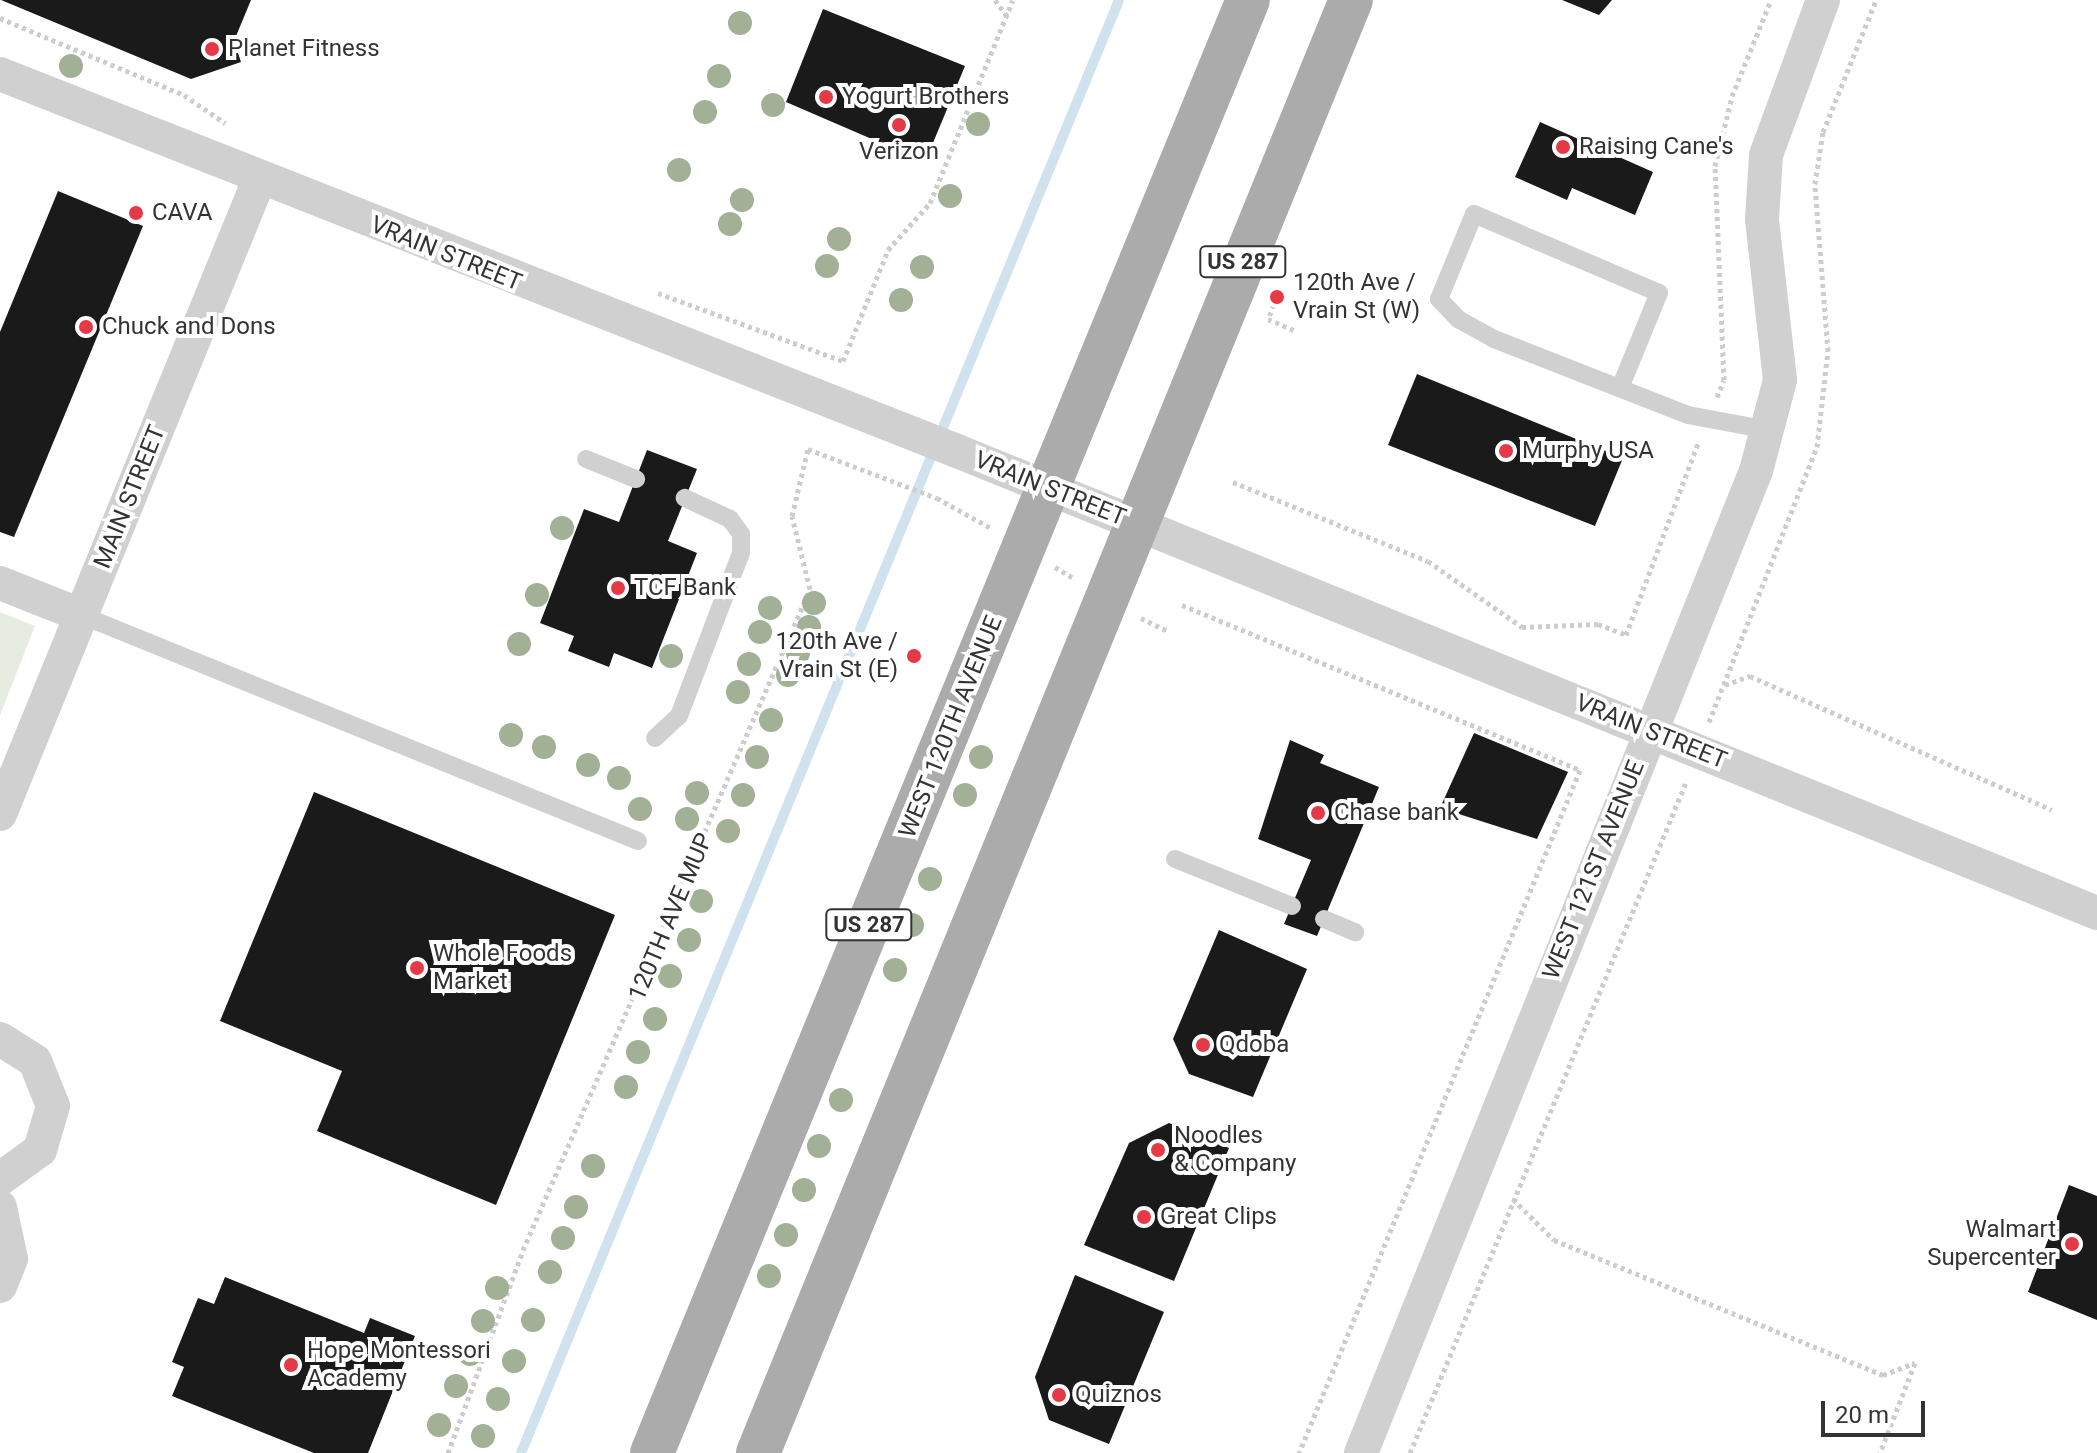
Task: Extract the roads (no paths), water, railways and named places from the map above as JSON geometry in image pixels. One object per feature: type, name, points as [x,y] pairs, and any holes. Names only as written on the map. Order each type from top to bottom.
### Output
[{"type":"main road","name":"WEST 120TH AVENUE","points":[[652,1453],[1248,0]]},
{"type":"main road","name":"US 287","points":[[758,1453],[1351,0]]},
{"type":"street","name":"WEST 121ST AVENUE","points":[[1361,1453],[1768,430],[1780,360],[1762,219],[1766,155],[1823,0]]},
{"type":"street","name":"VRAIN STREET","points":[[3,84],[897,427],[2097,913]]},
{"type":"street","name":"MAIN STREET","points":[[0,814],[259,180]]},
{"type":"street","points":[[0,583],[81,615]]},
{"type":"street","points":[[0,1039],[35,1061],[53,1106],[40,1150],[0,1179]]},
{"type":"street","points":[[0,1207],[11,1259],[0,1286]]},
{"type":"lane","points":[[1620,388],[1659,293],[1474,214],[1439,299],[1494,339],[1620,388],[1708,419],[1768,430]]},
{"type":"lane","points":[[586,459],[636,479]]},
{"type":"lane","points":[[655,738],[679,716],[741,553],[730,519],[685,498]]},
{"type":"lane","points":[[81,615],[638,841]]},
{"type":"lane","points":[[1175,859],[1292,906]]},
{"type":"lane","points":[[1324,919],[1355,932]]},
{"type":"waterway","points":[[521,1453],[1119,0]]},
{"type":"place","name":"Planet Fitness","points":[[212,49]]},
{"type":"place","name":"Yogurt Brothers","points":[[826,97]]},
{"type":"place","name":"Verizon","points":[[899,125]]},
{"type":"place","name":"Raising Cane's","points":[[1563,147]]},
{"type":"place","name":"CAVA","points":[[136,213]]},
{"type":"place","name":"120th Ave / Vrain St (W)","points":[[1277,297]]},
{"type":"place","name":"Chuck and Dons","points":[[86,327]]},
{"type":"place","name":"Murphy USA","points":[[1506,451]]},
{"type":"place","name":"TCF Bank","points":[[618,588]]},
{"type":"place","name":"120th Ave / Vrain St (E)","points":[[914,656]]},
{"type":"place","name":"Chase bank","points":[[1318,813]]},
{"type":"place","name":"Whole Foods Market","points":[[417,968]]},
{"type":"place","name":"Qdoba","points":[[1203,1045]]},
{"type":"place","name":"Noodles & Company","points":[[1158,1150]]},
{"type":"place","name":"Great Clips","points":[[1144,1217]]},
{"type":"place","name":"Walmart Supercenter","points":[[2072,1244]]},
{"type":"place","name":"Hope Montessori Academy","points":[[291,1365]]},
{"type":"place","name":"Quiznos","points":[[1059,1395]]}]
